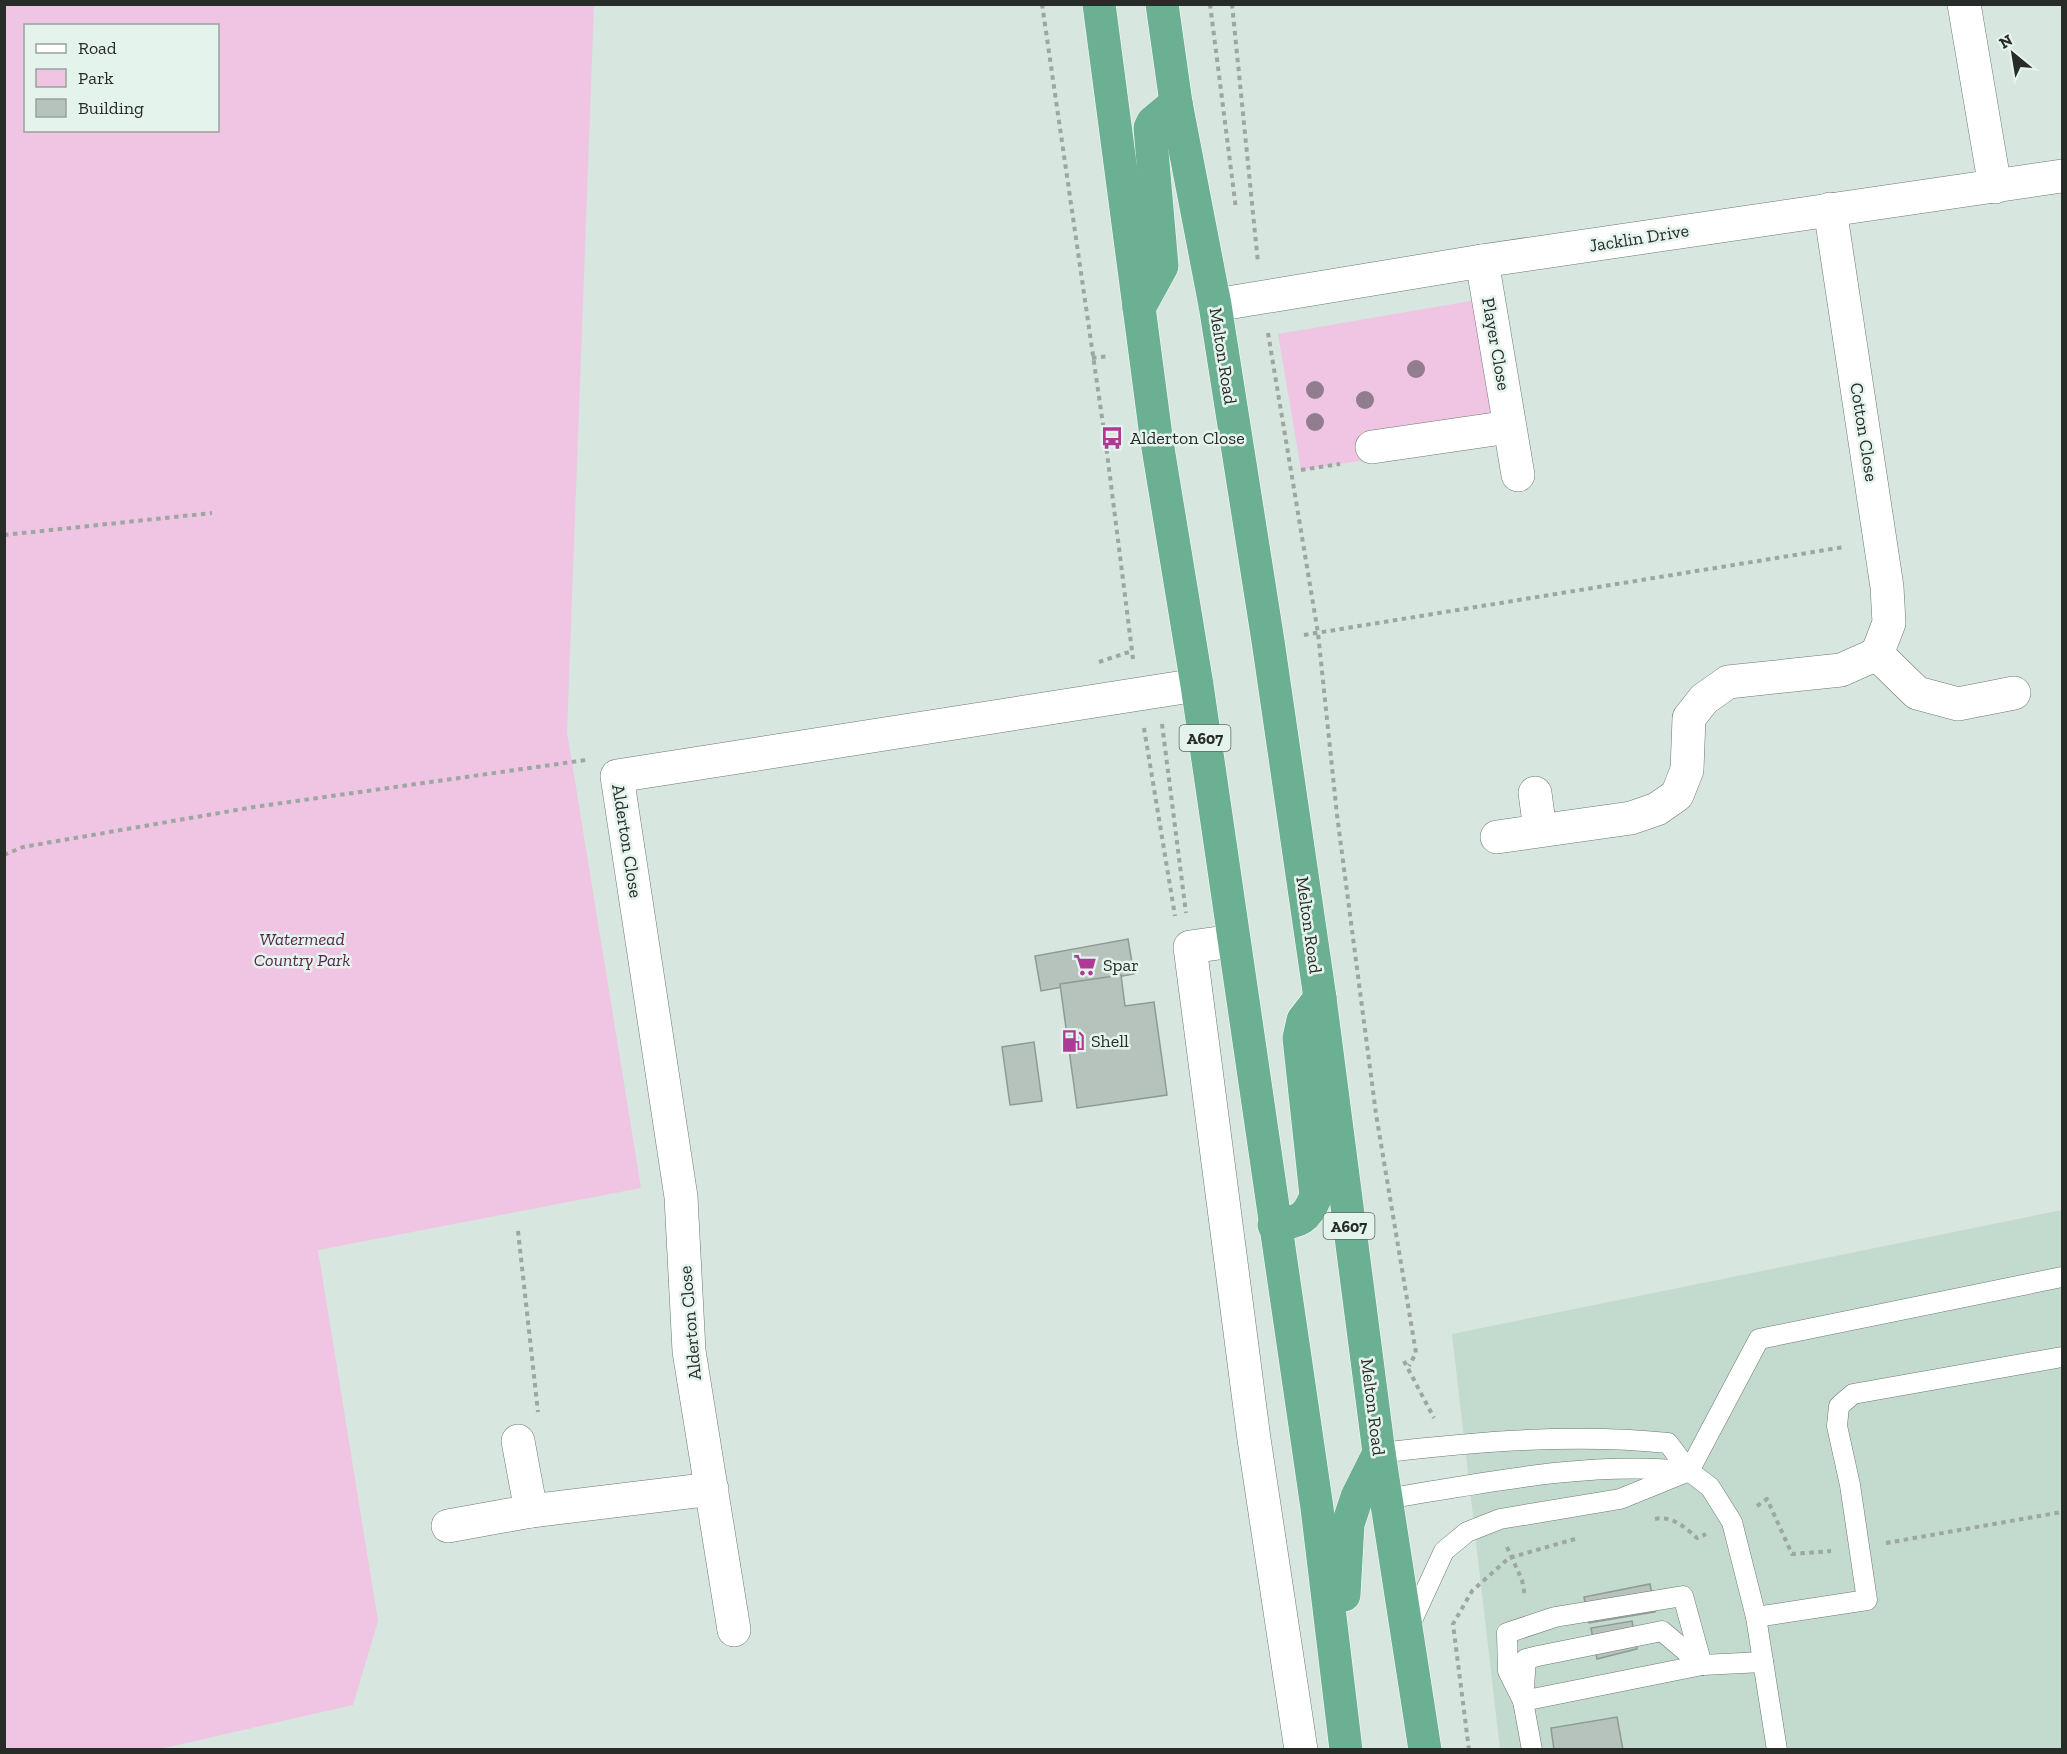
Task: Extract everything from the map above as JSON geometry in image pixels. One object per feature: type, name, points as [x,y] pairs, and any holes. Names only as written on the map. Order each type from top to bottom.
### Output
[{"type":"highway","name":"A607","points":[[1099,4],[1160,464],[1197,686],[1339,1676],[1346,1749]]},
{"type":"highway","name":"Melton Road","points":[[1162,4],[1176,103],[1215,305],[1268,641],[1320,998],[1379,1454],[1372,1495],[1407,1632],[1425,1749]]},
{"type":"highway","points":[[1139,308],[1162,266],[1150,128],[1153,122],[1176,103]]},
{"type":"highway","points":[[1274,1225],[1298,1222],[1310,1210],[1316,1196],[1300,1028],[1320,998]]},
{"type":"highway","points":[[1310,1471],[1372,1495],[1348,1524],[1339,1676]]},
{"type":"street","points":[[1964,4],[1995,187]]},
{"type":"street","name":"Jacklin Drive","points":[[1215,305],[1482,261],[2062,176]]},
{"type":"street","name":"Cotton Close","points":[[1830,209],[1881,541],[1888,622],[1876,654]]},
{"type":"street","name":"Player Close","points":[[1482,261],[1518,476]]},
{"type":"street","points":[[1372,447],[1509,427]]},
{"type":"street","points":[[1497,837],[1631,819],[1657,809],[1677,795],[1687,770],[1689,718],[1704,699],[1728,682],[1842,670],[1876,654],[1917,693],[1958,704],[2014,693]]},
{"type":"street","name":"Alderton Close","points":[[734,1630],[689,1351],[681,1197],[617,776],[1197,686]]},
{"type":"street","points":[[1535,793],[1540,830]]},
{"type":"street","points":[[1233,941],[1190,947],[1219,1154],[1254,1439],[1292,1681],[1300,1749]]},
{"type":"street","points":[[1219,1154],[1264,1150]]},
{"type":"street","points":[[518,1441],[531,1511]]},
{"type":"street","points":[[448,1526],[531,1511],[712,1489]]},
{"type":"street","points":[[1292,1681],[1339,1676]]},
{"type":"lane","points":[[1407,1632],[1444,1551],[1467,1532],[1500,1519],[1620,1499],[1689,1471],[1759,1339],[2062,1276]]},
{"type":"lane","points":[[1756,1617],[1867,1600],[1850,1485],[1837,1425],[1839,1406],[1853,1394],[2062,1357]]},
{"type":"lane","points":[[1379,1454],[1438,1446],[1618,1438],[1668,1443],[1689,1471],[1710,1487],[1732,1522],[1756,1617],[1778,1749]]},
{"type":"lane","points":[[1372,1495],[1642,1467],[1689,1471]]},
{"type":"lane","points":[[1523,1701],[1508,1671],[1507,1633],[1555,1617],[1683,1596],[1702,1665]]},
{"type":"lane","points":[[1532,1749],[1523,1701],[1526,1659],[1662,1631],[1702,1665]]},
{"type":"lane","points":[[1523,1701],[1702,1665],[1763,1662]]},
{"type":"path","points":[[1042,4],[1106,445],[1138,694],[1180,949],[1190,947]]},
{"type":"path","points":[[1232,4],[1262,299],[1318,633],[1337,815],[1367,1044],[1416,1353],[1409,1366],[1420,1394],[1435,1420]]},
{"type":"path","points":[[1106,445],[1124,442]]},
{"type":"path","points":[[4,535],[212,513]]},
{"type":"path","points":[[1268,641],[1881,541]]},
{"type":"path","points":[[1088,665],[1132,651]]},
{"type":"path","points":[[4,855],[23,847],[254,807],[588,760]]},
{"type":"path","points":[[518,1231],[538,1415]]},
{"type":"path","points":[[1649,1520],[1660,1517],[1682,1524],[1697,1538],[1732,1522]]},
{"type":"path","points":[[1469,1749],[1454,1624],[1472,1591],[1509,1558],[1585,1536]]},
{"type":"shaded area","points":[[2062,1210],[2062,1749],[1500,1749],[1452,1334]]},
{"type":"green space","name":"Watermead Country Park","points":[[5,4],[594,5],[567,732],[641,1188],[318,1250],[378,1621],[353,1705],[160,1749],[5,1749]]},
{"type":"green space","points":[[1488,298],[1509,427],[1373,459],[1301,470],[1278,334]]},
{"type":"building","name":"Spar","points":[[1128,939],[1134,974],[1041,991],[1035,956]]},
{"type":"building","points":[[1121,975],[1125,1006],[1154,1002],[1167,1095],[1077,1108],[1060,984]]},
{"type":"building","points":[[1034,1042],[1042,1101],[1010,1105],[1002,1047]]},
{"type":"building","points":[[1650,1584],[1655,1612],[1589,1623],[1584,1597]]},
{"type":"building","points":[[1632,1621],[1637,1649],[1597,1659],[1591,1628]]},
{"type":"building","points":[[1617,1717],[1623,1750],[1554,1750],[1551,1728]]},
{"type":"place","name":"Alderton Close","points":[[1112,438]]},
{"type":"place","name":"Spar","points":[[1085,965]]},
{"type":"place","name":"Shell","points":[[1073,1041]]}]
